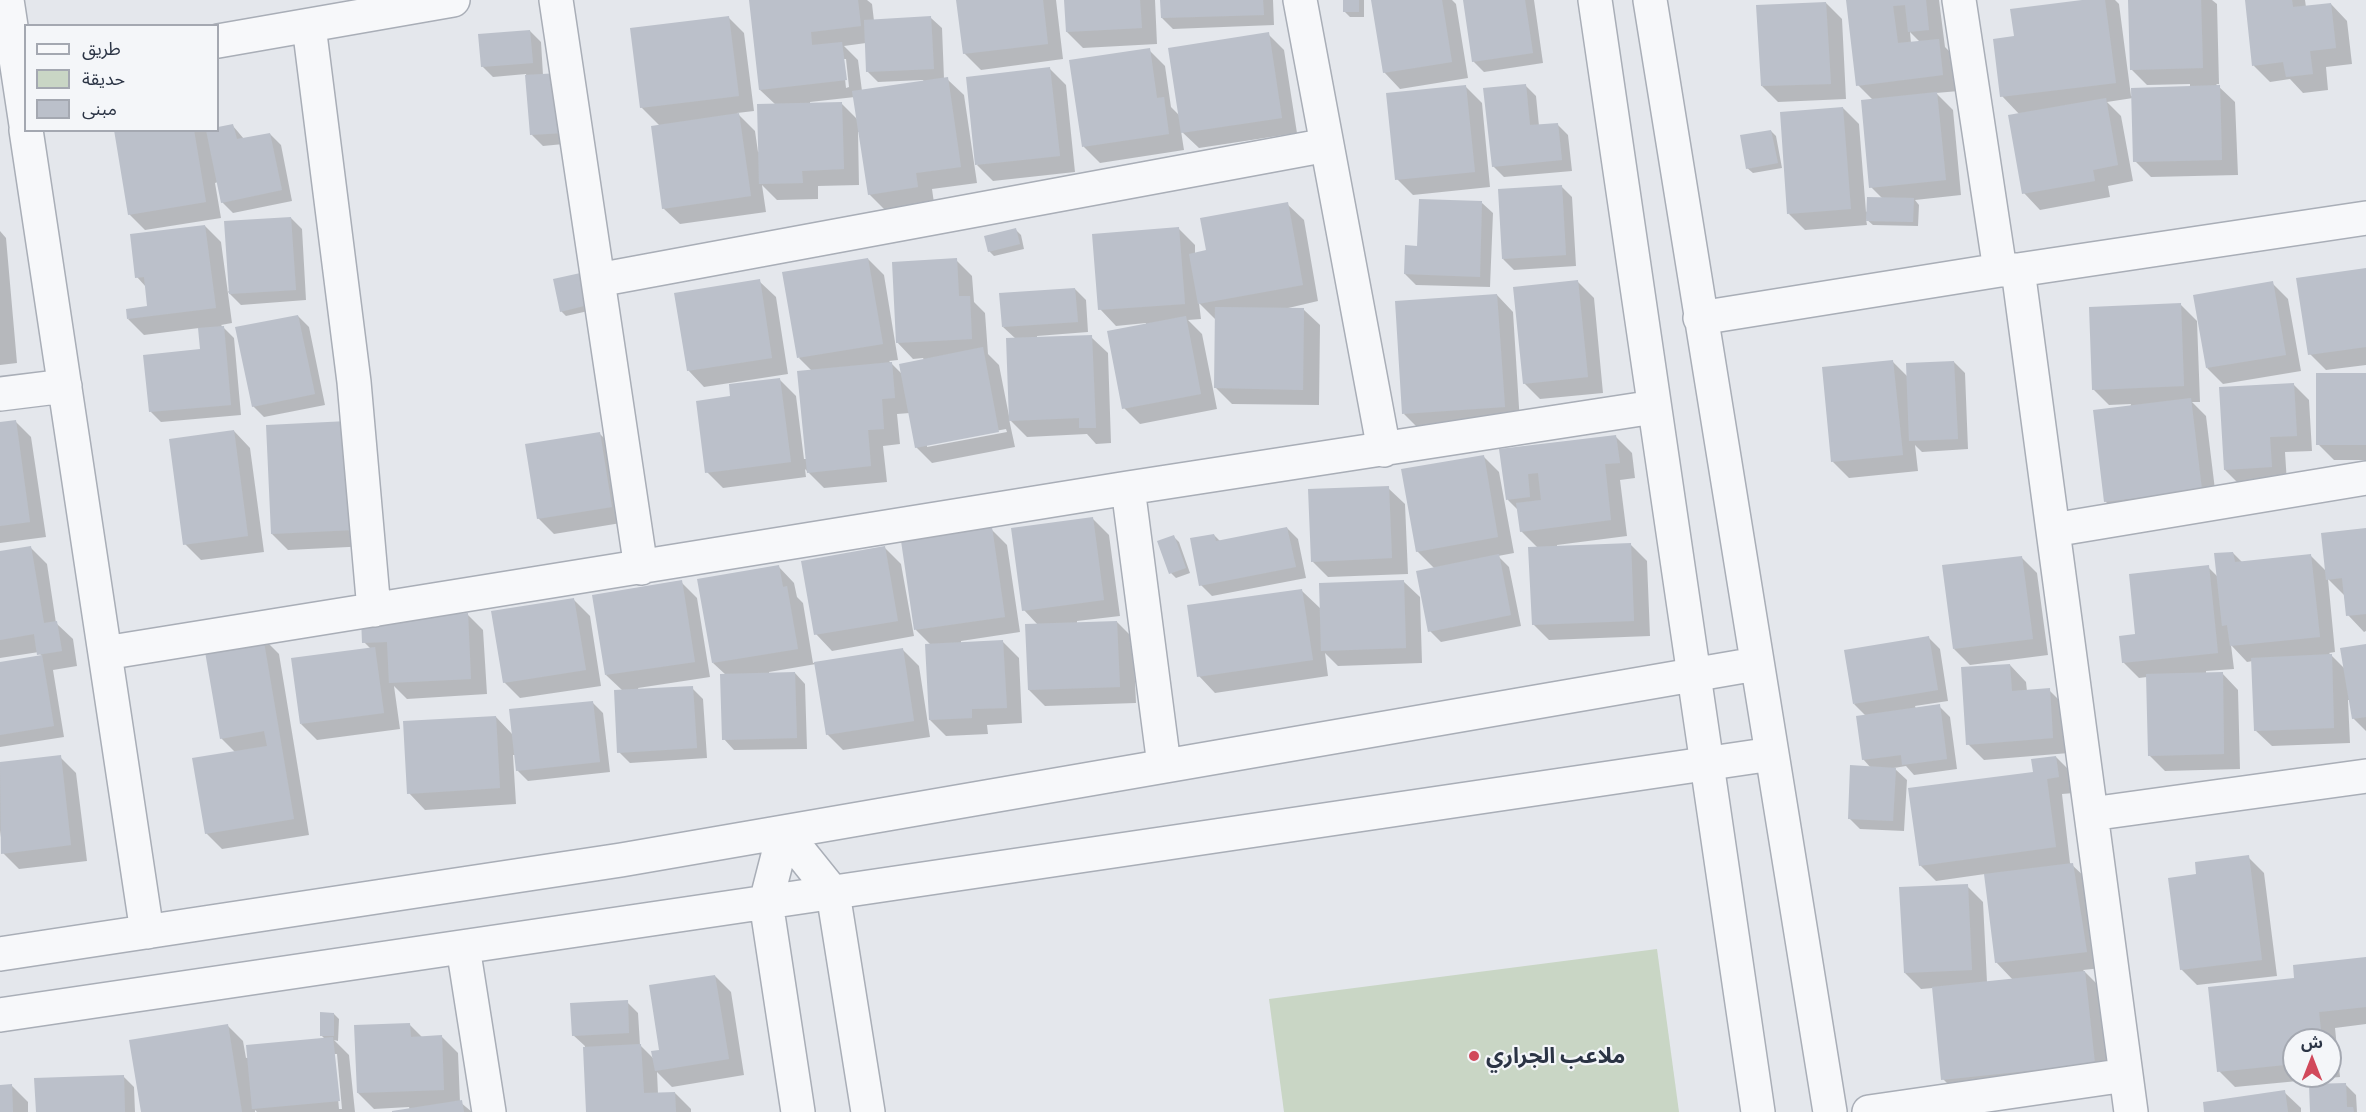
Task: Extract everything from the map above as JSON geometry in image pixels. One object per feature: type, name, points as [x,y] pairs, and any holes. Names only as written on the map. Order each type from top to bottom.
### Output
[{"type":"street","points":[[7,0],[22,73],[24,99]]},
{"type":"street","points":[[219,41],[453,0]]},
{"type":"street","points":[[556,0],[641,568]]},
{"type":"street","points":[[1300,0],[1384,450]]},
{"type":"street","points":[[1594,0],[1758,1112]]},
{"type":"street","points":[[1650,0],[1830,1112]]},
{"type":"street","points":[[1959,0],[2009,270],[2053,530],[2131,1112]]},
{"type":"street","points":[[309,26],[354,382],[374,610]]},
{"type":"street","points":[[26,132],[147,932]]},
{"type":"street","points":[[598,280],[1327,145]]},
{"type":"street","points":[[1700,318],[2366,218]]},
{"type":"street","points":[[0,394],[65,386]]},
{"type":"street","points":[[105,653],[1128,488],[1654,407]]},
{"type":"street","points":[[2053,530],[2366,478]]},
{"type":"street","points":[[1128,488],[1164,765]]},
{"type":"street","points":[[0,954],[621,860],[1756,664]]},
{"type":"street","points":[[0,1015],[1772,754]]},
{"type":"street","points":[[2091,814],[2366,776]]},
{"type":"street","points":[[784,832],[833,893],[868,1112]]},
{"type":"street","points":[[784,832],[766,903],[798,1112]]},
{"type":"street","points":[[463,947],[489,1112]]},
{"type":"street","points":[[1869,1112],[2126,1075]]},
{"type":"green space","name":"ملاعب الجراري","points":[[1657,949],[1679,1112],[1284,1112],[1269,999]]},
{"type":"building","points":[[749,0],[858,0],[861,26],[811,32],[812,45],[842,42],[847,80],[759,90]]},
{"type":"building","points":[[956,0],[1043,0],[1048,44],[963,54]]},
{"type":"building","points":[[1064,0],[1140,0],[1142,28],[1066,32]]},
{"type":"building","points":[[1160,0],[1263,0],[1264,15],[1161,18]]},
{"type":"building","points":[[1343,0],[1359,0],[1359,12],[1343,12]]},
{"type":"building","points":[[1371,0],[1442,0],[1452,62],[1383,73]]},
{"type":"building","points":[[1463,0],[1525,0],[1533,53],[1472,62]]},
{"type":"building","points":[[1846,0],[1926,0],[1929,30],[1908,32],[1905,5],[1893,6],[1898,43],[1939,39],[1943,75],[1856,86]]},
{"type":"building","points":[[2082,0],[2105,0],[2116,83],[2000,97],[1993,39],[2014,36],[2010,9]]},
{"type":"building","points":[[2128,0],[2201,0],[2203,68],[2130,70]]},
{"type":"building","points":[[2245,0],[2292,0],[2293,7],[2331,3],[2336,48],[2310,51],[2313,74],[2286,77],[2283,62],[2252,66]]},
{"type":"building","points":[[1826,2],[1831,84],[1761,86],[1756,5]]},
{"type":"building","points":[[729,16],[739,96],[640,108],[630,28]]},
{"type":"building","points":[[931,16],[934,69],[866,72],[864,20]]},
{"type":"building","points":[[530,30],[533,63],[481,67],[478,34]]},
{"type":"building","points":[[1269,32],[1282,118],[1181,133],[1168,48]]},
{"type":"building","points":[[1150,48],[1157,98],[1164,97],[1169,134],[1082,147],[1069,60]]},
{"type":"building","points":[[1050,67],[1060,156],[975,165],[966,77]]},
{"type":"building","points":[[559,73],[564,133],[530,135],[525,75]]},
{"type":"building","points":[[948,77],[961,167],[916,173],[918,187],[868,195],[852,91]]},
{"type":"building","points":[[1526,84],[1530,125],[1558,123],[1562,160],[1492,167],[1483,88]]},
{"type":"building","points":[[1466,85],[1475,172],[1395,180],[1386,93]]},
{"type":"building","points":[[2220,85],[2222,160],[2133,162],[2131,88]]},
{"type":"building","points":[[1937,92],[1946,180],[1869,188],[1861,100]]},
{"type":"building","points":[[2106,98],[2118,165],[2093,170],[2095,181],[2022,194],[2008,115]]},
{"type":"building","points":[[842,102],[844,169],[802,171],[803,183],[759,184],[757,104]]},
{"type":"building","points":[[1843,107],[1851,209],[1787,214],[1780,112]]},
{"type":"building","points":[[739,113],[751,196],[662,209],[651,126]]},
{"type":"building","points":[[233,124],[237,139],[270,133],[282,190],[221,203],[206,132],[219,132],[219,127]]},
{"type":"building","points":[[1771,130],[1778,163],[1746,169],[1740,135]]},
{"type":"building","points":[[114,132],[194,132],[206,202],[128,215]]},
{"type":"building","points":[[1562,185],[1566,255],[1502,259],[1498,189]]},
{"type":"building","points":[[1867,197],[1914,198],[1913,222],[1866,221]]},
{"type":"building","points":[[1419,199],[1482,201],[1480,277],[1404,274],[1405,245],[1417,246]]},
{"type":"building","points":[[1288,202],[1303,285],[1198,304],[1189,254],[1206,250],[1200,218]]},
{"type":"building","points":[[291,217],[296,290],[229,294],[224,221]]},
{"type":"building","points":[[205,225],[216,308],[127,319],[126,309],[147,306],[144,277],[135,278],[130,234]]},
{"type":"building","points":[[1179,227],[1185,304],[1098,310],[1092,234]]},
{"type":"building","points":[[1016,228],[1020,244],[988,252],[984,236]]},
{"type":"building","points":[[868,258],[883,344],[797,358],[782,272]]},
{"type":"building","points":[[957,258],[959,296],[970,296],[972,339],[896,343],[892,262]]},
{"type":"building","points":[[2366,268],[2366,347],[2308,355],[2296,278]]},
{"type":"building","points":[[585,272],[592,304],[560,312],[553,279]]},
{"type":"building","points":[[760,279],[772,358],[687,371],[674,293]]},
{"type":"building","points":[[1578,280],[1588,377],[1523,384],[1513,287]]},
{"type":"building","points":[[2273,281],[2286,355],[2206,368],[2193,295]]},
{"type":"building","points":[[1075,288],[1078,322],[1002,327],[999,293]]},
{"type":"building","points":[[1497,294],[1505,407],[1402,414],[1395,301]]},
{"type":"building","points":[[2181,303],[2184,386],[2092,390],[2089,307]]},
{"type":"building","points":[[1215,307],[1304,308],[1303,390],[1214,388]]},
{"type":"building","points":[[298,315],[315,394],[252,407],[235,327]]},
{"type":"building","points":[[1186,316],[1201,394],[1122,409],[1107,331]]},
{"type":"building","points":[[224,326],[231,405],[149,412],[143,355],[200,349],[198,328]]},
{"type":"building","points":[[1092,335],[1096,428],[1079,428],[1079,418],[1009,421],[1006,338]]},
{"type":"building","points":[[983,347],[999,432],[915,448],[899,364]]},
{"type":"building","points":[[1893,360],[1903,455],[1831,462],[1822,367]]},
{"type":"building","points":[[1954,361],[1958,439],[1909,441],[1906,363]]},
{"type":"building","points":[[892,362],[895,398],[882,399],[884,429],[868,430],[871,466],[807,473],[797,371]]},
{"type":"building","points":[[2316,373],[2366,373],[2366,445],[2316,445]]},
{"type":"building","points":[[780,378],[791,462],[705,473],[696,401],[730,396],[729,384]]},
{"type":"building","points":[[2294,383],[2297,436],[2270,437],[2272,467],[2224,470],[2219,387]]},
{"type":"building","points":[[2191,398],[2202,490],[2104,502],[2093,410]]},
{"type":"building","points":[[16,420],[30,522],[0,526],[0,422]]},
{"type":"building","points":[[348,421],[354,530],[271,534],[266,425]]},
{"type":"building","points":[[234,430],[248,536],[183,545],[169,439]]},
{"type":"building","points":[[600,432],[612,507],[537,519],[525,444]]},
{"type":"building","points":[[1616,435],[1620,463],[1605,464],[1611,520],[1520,532],[1516,503],[1541,500],[1538,473],[1528,474],[1530,497],[1506,500],[1499,449]]},
{"type":"building","points":[[1484,455],[1498,537],[1416,552],[1401,469]]},
{"type":"building","points":[[1389,486],[1392,558],[1311,562],[1308,489]]},
{"type":"building","points":[[1093,517],[1104,600],[1022,611],[1011,528]]},
{"type":"building","points":[[992,527],[1005,617],[914,630],[901,541]]},
{"type":"building","points":[[1287,527],[1296,567],[1199,586],[1190,538],[1214,534],[1216,541]]},
{"type":"building","points":[[2366,528],[2366,614],[2346,616],[2342,578],[2326,580],[2321,533]]},
{"type":"building","points":[[1174,535],[1186,568],[1169,574],[1157,541]]},
{"type":"building","points":[[1631,543],[1634,621],[1532,625],[1528,547]]},
{"type":"building","points":[[31,546],[44,623],[57,621],[62,651],[37,655],[34,634],[0,640],[0,551]]},
{"type":"building","points":[[885,546],[898,621],[814,635],[801,561]]},
{"type":"building","points":[[2233,552],[2235,562],[2311,554],[2320,637],[2230,646],[2227,625],[2222,626],[2214,553]]},
{"type":"building","points":[[1499,554],[1511,615],[1428,632],[1416,571]]},
{"type":"building","points":[[2022,556],[2033,639],[1953,649],[1942,565]]},
{"type":"building","points":[[779,565],[783,587],[787,586],[798,649],[712,663],[697,579]]},
{"type":"building","points":[[2209,565],[2218,653],[2122,663],[2119,636],[2135,634],[2129,574]]},
{"type":"building","points":[[682,580],[695,662],[605,675],[592,595]]},
{"type":"building","points":[[1404,580],[1406,648],[1321,651],[1319,583]]},
{"type":"building","points":[[1302,589],[1313,660],[1197,677],[1187,605]]},
{"type":"building","points":[[574,598],[586,670],[503,683],[491,611]]},
{"type":"building","points":[[468,613],[471,679],[389,683],[387,642],[362,643],[361,618]]},
{"type":"building","points":[[1117,621],[1120,687],[1028,690],[1025,624]]},
{"type":"building","points":[[263,636],[294,819],[205,834],[192,758],[267,746],[264,731],[220,739],[204,646]]},
{"type":"building","points":[[1929,636],[1938,690],[1853,704],[1844,650]]},
{"type":"building","points":[[1003,640],[1007,708],[972,709],[972,718],[929,720],[925,644]]},
{"type":"building","points":[[2366,644],[2366,717],[2352,719],[2340,648]]},
{"type":"building","points":[[375,647],[384,713],[300,724],[291,658]]},
{"type":"building","points":[[903,648],[914,721],[826,735],[814,662]]},
{"type":"building","points":[[2332,654],[2334,728],[2254,731],[2251,658]]},
{"type":"building","points":[[42,655],[54,726],[0,735],[0,662]]},
{"type":"building","points":[[2010,664],[2012,691],[2050,688],[2053,738],[1966,745],[1961,667]]},
{"type":"building","points":[[795,672],[797,738],[722,740],[720,674]]},
{"type":"building","points":[[2223,672],[2224,754],[2148,756],[2146,674]]},
{"type":"building","points":[[693,686],[697,748],[617,753],[614,690]]},
{"type":"building","points":[[593,701],[600,762],[516,771],[509,709]]},
{"type":"building","points":[[1940,704],[1947,759],[1902,765],[1901,755],[1862,760],[1856,716]]},
{"type":"building","points":[[496,716],[500,788],[407,794],[403,721]]},
{"type":"building","points":[[61,755],[71,845],[1,854],[0,762]]},
{"type":"building","points":[[2056,756],[2059,777],[2047,779],[2056,847],[1919,866],[1908,788],[2033,772],[2031,759]]},
{"type":"building","points":[[1850,765],[1896,768],[1893,821],[1848,819]]},
{"type":"building","points":[[2249,855],[2262,960],[2180,970],[2168,878],[2196,874],[2195,862]]},
{"type":"building","points":[[2073,863],[2087,952],[1995,963],[1984,874]]},
{"type":"building","points":[[1968,884],[1972,970],[1904,973],[1899,887]]},
{"type":"building","points":[[2366,957],[2366,1007],[2319,1012],[2321,1028],[2282,1028],[2282,1065],[2217,1072],[2208,987],[2294,978],[2293,965]]},
{"type":"building","points":[[2085,971],[2095,1064],[1941,1080],[1932,987]]},
{"type":"building","points":[[715,975],[729,1059],[655,1071],[651,1051],[659,1050],[649,985]]},
{"type":"building","points":[[628,1000],[629,1033],[572,1036],[570,1003]]},
{"type":"building","points":[[320,1012],[334,1013],[334,1036],[320,1036]]},
{"type":"building","points":[[410,1023],[411,1037],[442,1035],[444,1090],[357,1093],[354,1025]]},
{"type":"building","points":[[228,1024],[242,1112],[141,1112],[129,1040]]},
{"type":"building","points":[[333,1037],[340,1101],[252,1109],[246,1045]]},
{"type":"building","points":[[641,1044],[644,1093],[675,1092],[676,1112],[586,1112],[583,1047]]},
{"type":"building","points":[[124,1075],[125,1112],[36,1112],[34,1078]]},
{"type":"building","points":[[2342,1083],[2346,1083],[2347,1107],[2353,1107],[2354,1112],[2310,1112],[2309,1088],[2342,1088]]},
{"type":"building","points":[[12,1084],[13,1112],[0,1112],[0,1085]]},
{"type":"building","points":[[2285,1090],[2288,1112],[2204,1112],[2203,1102]]},
{"type":"building","points":[[462,1100],[464,1112],[392,1112],[392,1111]]},
{"type":"place","name":"ملاعب الجراري","points":[[1474,1056]]}]
